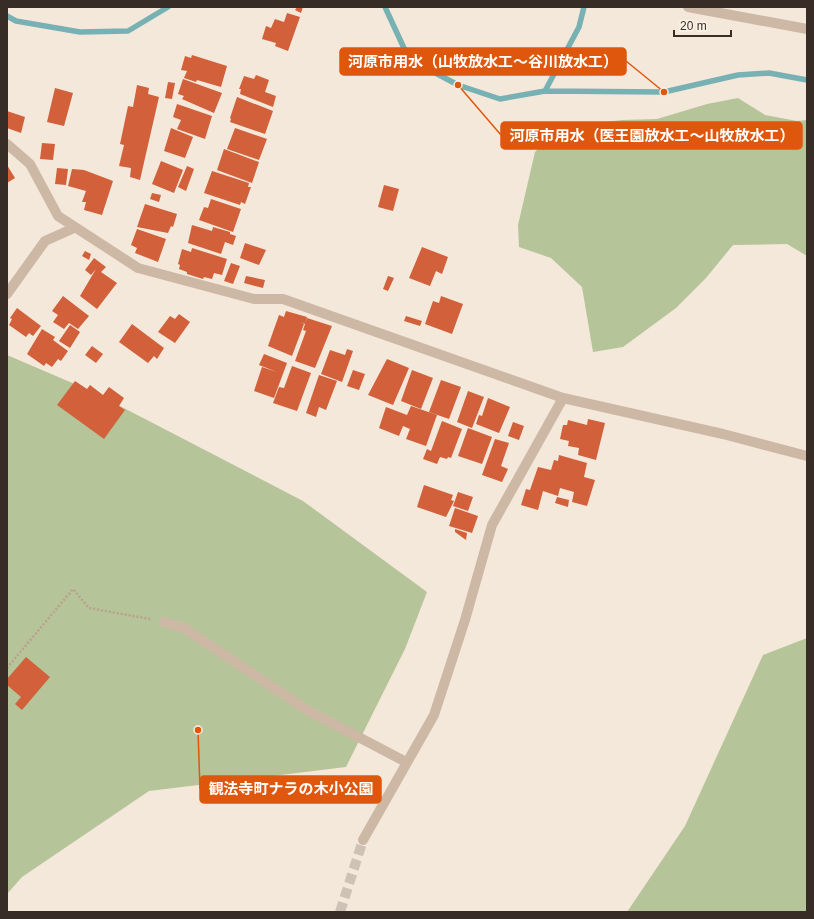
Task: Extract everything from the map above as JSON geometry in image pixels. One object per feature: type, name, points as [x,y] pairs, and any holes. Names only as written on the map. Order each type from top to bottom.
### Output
[{"type":"street","points":[[688,7],[807,29]]},
{"type":"street","points":[[7,144],[30,164],[58,216],[74,228],[138,268],[254,299],[283,299],[563,398],[723,434],[807,456]]},
{"type":"street","points":[[7,294],[45,241],[74,228]]},
{"type":"street","points":[[363,840],[434,715],[465,620],[492,525],[563,398]]},
{"type":"street","points":[[164,622],[184,628],[307,710],[406,762]]},
{"type":"path","points":[[7,668],[73,589],[89,608],[164,622]]},
{"type":"green space","points":[[738,98],[765,115],[797,121],[807,120],[807,256],[787,244],[733,245],[706,278],[676,308],[623,347],[593,352],[582,287],[551,258],[519,247],[518,225],[535,152],[559,127],[622,120],[657,119],[707,104]]},
{"type":"green space","points":[[7,355],[91,391],[303,501],[427,592],[405,649],[346,767],[149,791],[22,877],[7,894]]},
{"type":"green space","points":[[807,638],[807,912],[627,912],[685,826],[763,655]]},
{"type":"building","points":[[297,7],[303,7],[301,13],[295,10]]},
{"type":"building","points":[[287,13],[300,17],[288,51],[275,46],[276,43],[262,39],[266,26],[271,28],[275,19],[284,22]]},
{"type":"building","points":[[192,55],[227,66],[221,87],[184,78],[187,71],[181,70],[185,56],[191,58]]},
{"type":"building","points":[[256,75],[269,80],[265,92],[276,96],[273,107],[240,94],[241,89],[239,89],[244,76],[254,79]]},
{"type":"building","points":[[183,79],[222,93],[214,113],[182,99],[184,96],[178,94]]},
{"type":"building","points":[[168,82],[175,83],[172,99],[165,98]]},
{"type":"building","points":[[137,85],[149,88],[148,94],[159,97],[140,180],[130,177],[131,168],[119,166],[124,145],[120,144],[128,106],[133,107]]},
{"type":"building","points":[[55,88],[73,93],[64,126],[47,122]]},
{"type":"building","points":[[237,97],[273,111],[265,134],[230,122]]},
{"type":"building","points":[[177,104],[212,116],[205,139],[177,129],[181,120],[173,117]]},
{"type":"building","points":[[7,111],[25,117],[21,133],[7,128]]},
{"type":"building","points":[[171,128],[193,137],[185,158],[164,151]]},
{"type":"building","points":[[235,128],[267,139],[259,160],[227,149]]},
{"type":"building","points":[[42,143],[55,144],[53,160],[40,159]]},
{"type":"building","points":[[224,149],[259,162],[252,183],[217,170]]},
{"type":"building","points":[[161,161],[183,170],[174,193],[152,184]]},
{"type":"building","points":[[7,165],[15,178],[7,183]]},
{"type":"building","points":[[187,166],[194,169],[186,191],[178,187]]},
{"type":"building","points":[[57,168],[68,169],[66,185],[55,184]]},
{"type":"building","points":[[72,169],[84,170],[113,181],[102,215],[84,210],[86,202],[82,202],[86,191],[68,186]]},
{"type":"building","points":[[212,171],[249,183],[248,187],[251,187],[245,204],[241,202],[240,205],[204,193]]},
{"type":"building","points":[[384,185],[399,189],[393,211],[378,207]]},
{"type":"building","points":[[152,193],[161,195],[159,202],[150,199]]},
{"type":"building","points":[[211,199],[241,209],[233,232],[199,220],[204,207],[208,208]]},
{"type":"building","points":[[145,204],[177,214],[173,227],[171,226],[168,233],[137,227]]},
{"type":"building","points":[[192,225],[212,231],[213,227],[230,232],[230,234],[236,236],[233,245],[225,242],[221,254],[188,243]]},
{"type":"building","points":[[137,229],[166,239],[158,262],[135,253],[137,248],[131,245]]},
{"type":"building","points":[[245,243],[266,250],[259,265],[240,258]]},
{"type":"building","points":[[422,247],[448,257],[442,274],[436,271],[430,286],[409,278]]},
{"type":"building","points":[[192,248],[227,259],[222,275],[214,273],[212,279],[204,277],[203,279],[187,274],[187,272],[179,269],[180,265],[178,264],[182,249],[191,252]]},
{"type":"building","points":[[85,251],[91,254],[89,260],[82,256]]},
{"type":"building","points":[[94,258],[106,267],[101,272],[117,283],[97,309],[80,296],[96,269],[91,275],[85,270]]},
{"type":"building","points":[[231,263],[240,266],[233,284],[224,281]]},
{"type":"building","points":[[246,276],[265,280],[263,288],[244,283]]},
{"type":"building","points":[[388,276],[394,278],[388,291],[383,289]]},
{"type":"building","points":[[63,296],[89,316],[78,329],[69,323],[64,329],[53,322],[58,315],[52,311]]},
{"type":"building","points":[[441,296],[463,304],[452,334],[425,324],[433,301],[439,303]]},
{"type":"building","points":[[17,308],[41,326],[33,336],[29,333],[26,337],[9,325],[12,319],[10,318]]},
{"type":"building","points":[[286,311],[307,317],[305,324],[300,322],[304,324],[292,356],[268,346],[279,315],[284,317]]},
{"type":"building","points":[[179,314],[190,322],[175,343],[158,332],[170,316],[175,319]]},
{"type":"building","points":[[406,316],[422,321],[420,326],[404,321]]},
{"type":"building","points":[[307,318],[332,326],[315,368],[295,361],[306,331],[303,330]]},
{"type":"building","points":[[132,324],[164,348],[157,359],[154,356],[148,363],[119,342]]},
{"type":"building","points":[[70,325],[80,332],[70,348],[59,341]]},
{"type":"building","points":[[42,329],[55,337],[53,340],[68,351],[61,361],[58,359],[52,367],[46,363],[44,366],[27,354]]},
{"type":"building","points":[[92,346],[103,354],[96,363],[85,355]]},
{"type":"building","points":[[347,349],[353,351],[342,382],[321,374],[330,350],[345,355]]},
{"type":"building","points":[[264,354],[287,363],[274,398],[254,391],[262,367],[277,372],[259,365]]},
{"type":"building","points":[[387,359],[409,368],[393,405],[368,395]]},
{"type":"building","points":[[292,366],[311,373],[297,411],[273,403],[279,387],[284,388]]},
{"type":"building","points":[[353,370],[365,374],[359,390],[347,386]]},
{"type":"building","points":[[412,370],[433,378],[421,409],[401,401]]},
{"type":"building","points":[[319,375],[337,381],[326,410],[319,407],[316,417],[306,413]]},
{"type":"building","points":[[441,380],[461,387],[449,419],[429,412]]},
{"type":"building","points":[[75,381],[87,389],[90,385],[103,395],[109,387],[124,398],[119,406],[125,410],[104,439],[57,405]]},
{"type":"building","points":[[468,391],[484,397],[472,428],[457,422]]},
{"type":"building","points":[[488,398],[510,407],[499,433],[476,424],[479,415],[482,416]]},
{"type":"building","points":[[411,406],[437,415],[426,446],[406,439],[410,429],[403,426],[399,436],[379,428],[386,407],[407,415]]},
{"type":"building","points":[[588,419],[605,423],[596,460],[578,455],[579,448],[568,446],[569,441],[560,439],[563,425],[567,425],[568,420],[587,425]]},
{"type":"building","points":[[442,421],[462,429],[451,458],[448,457],[447,459],[440,457],[437,464],[423,459],[427,449],[431,451]]},
{"type":"building","points":[[513,422],[524,426],[519,440],[508,436]]},
{"type":"building","points":[[468,428],[492,437],[482,464],[458,456]]},
{"type":"building","points":[[495,439],[509,443],[501,466],[508,469],[502,482],[482,475]]},
{"type":"building","points":[[559,455],[587,463],[584,477],[595,480],[587,506],[572,502],[574,492],[560,488],[558,496],[543,491],[538,510],[521,505],[526,489],[530,490],[538,467],[551,470],[554,460],[558,461]]},
{"type":"building","points":[[424,485],[453,495],[451,500],[454,501],[446,517],[417,507]]},
{"type":"building","points":[[458,492],[473,497],[468,511],[453,506]]},
{"type":"building","points":[[557,497],[569,500],[568,507],[555,503]]},
{"type":"building","points":[[455,508],[478,516],[472,533],[449,526]]},
{"type":"building","points":[[455,529],[467,533],[466,540],[455,532]]},
{"type":"building","points":[[26,657],[50,677],[22,710],[15,704],[21,697],[7,685],[7,679]]},
{"type":"waterway","points":[[7,16],[16,21],[80,32],[128,31],[168,7]]},
{"type":"waterway","points":[[385,7],[409,59],[458,85],[500,99],[545,91],[664,92],[738,75],[769,73],[807,80]]},
{"type":"waterway","points":[[545,91],[579,27],[584,7]]},
{"type":"tunnel","points":[[340,912],[363,840]]},
{"type":"place","name":"河原市用水（医王園放水工～山牧放水工）","points":[[458,85]]},
{"type":"place","name":"河原市用水（山牧放水工～谷川放水工）","points":[[664,92]]},
{"type":"place","name":"観法寺町ナラの木小公園","points":[[198,730]]}]
